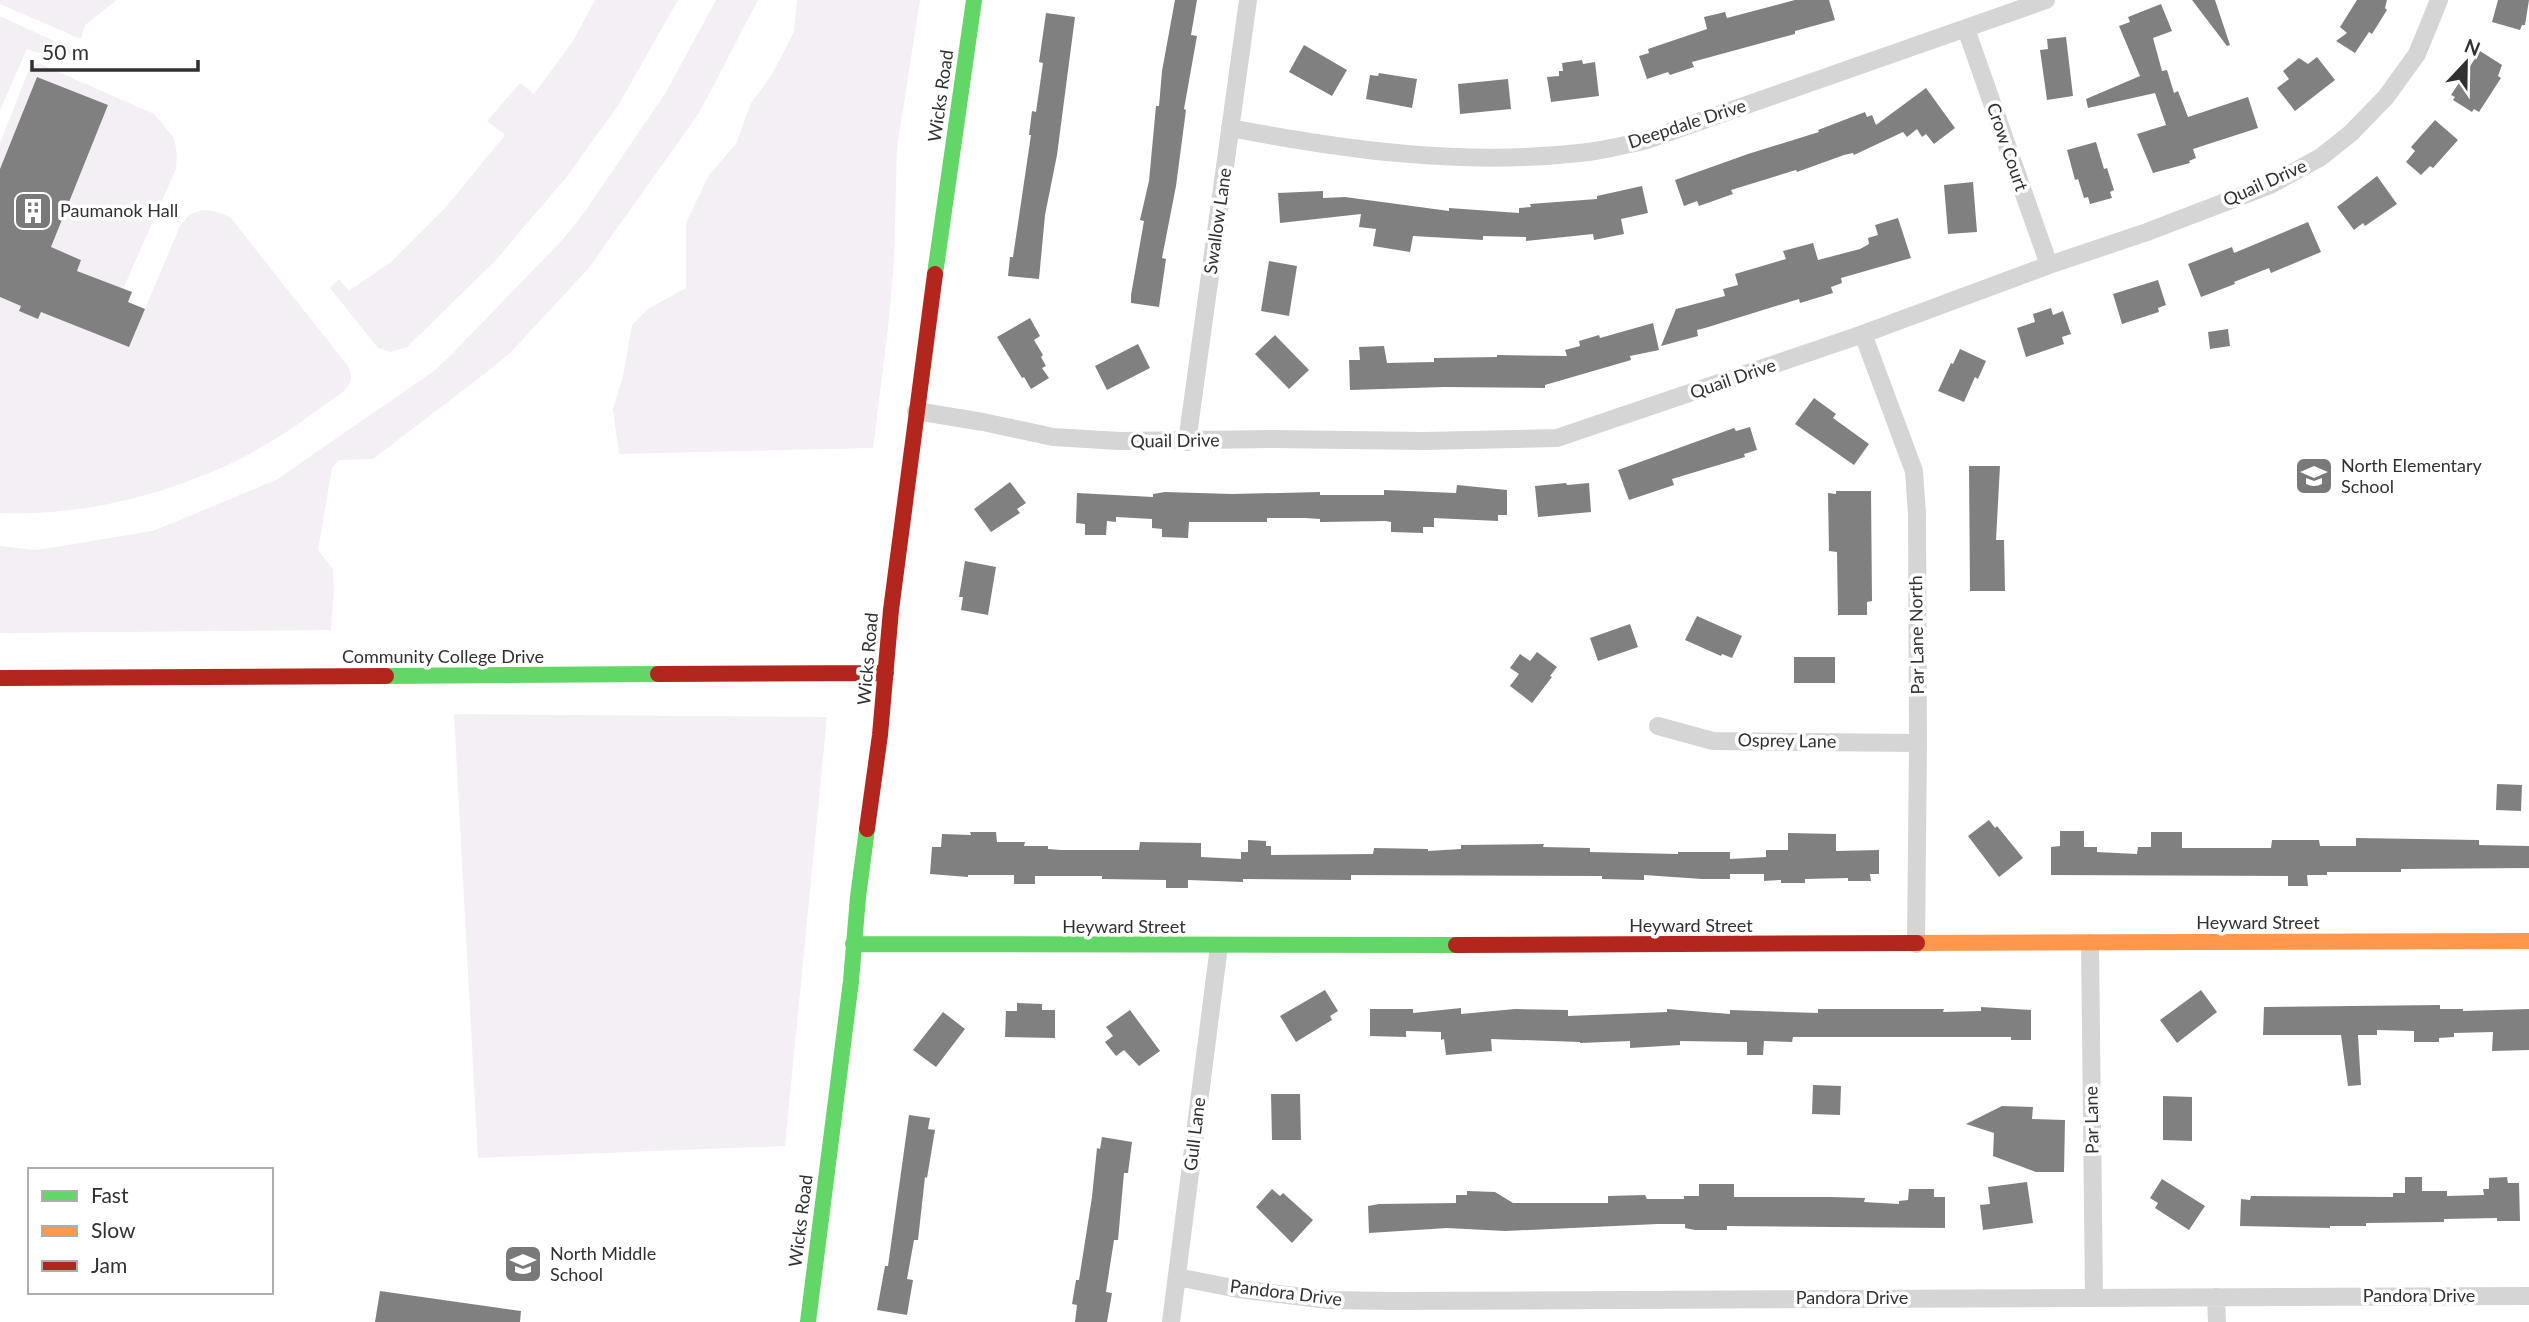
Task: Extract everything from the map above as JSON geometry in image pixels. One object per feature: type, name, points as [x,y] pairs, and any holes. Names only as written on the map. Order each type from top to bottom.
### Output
[{"type":"main road","name":"Wicks Road","points":[[808,1322],[916,411],[974,0]]},
{"type":"main road","name":"Community College Drive","points":[[0,678],[886,673]]},
{"type":"main road","name":"Heyward Street","points":[[853,944],[1219,946],[2529,941]]},
{"type":"street","name":"Swallow Lane","points":[[1187,442],[1248,0]]},
{"type":"street","name":"Deepdale Drive","points":[[1230,128],[1320,145],[1408,155],[1497,159],[1581,153],[1647,140],[2046,0]]},
{"type":"street","name":"Quail Drive","points":[[916,411],[983,422],[1053,438],[1119,441],[1557,438],[1863,334],[2270,185],[2321,157],[2351,134],[2386,97],[2417,54],[2439,0]]},
{"type":"street","name":"Crow Court","points":[[1966,29],[2049,265]]},
{"type":"street","name":"Par Lane North","points":[[1863,334],[1914,471],[1917,514],[1918,743],[1916,944]]},
{"type":"street","name":"Osprey Lane","points":[[1658,726],[1713,741],[1918,743]]},
{"type":"street","name":"Par Lane","points":[[2090,943],[2094,1297]]},
{"type":"street","name":"Gull Lane","points":[[1171,1322],[1219,946]]},
{"type":"street","name":"Pandora Drive","points":[[1177,1277],[1238,1289],[1328,1300],[2529,1296]]},
{"type":"street","points":[[2216,1297],[2217,1322]]},
{"type":"shaded area","points":[[0,0],[117,0],[85,25],[81,39],[0,4]]},
{"type":"shaded area","points":[[595,0],[678,0],[619,104],[568,175],[496,260],[407,347],[391,352],[378,348],[330,288],[339,279],[349,291],[391,262],[447,206],[505,135],[487,121],[520,83],[534,94],[573,41]]},
{"type":"shaded area","points":[[716,0],[758,0],[699,113],[588,269],[510,353],[483,375],[373,459],[339,460],[332,468],[318,550],[333,569],[331,630],[0,633],[0,546],[34,550],[50,548],[152,531],[168,525],[276,480],[434,371],[564,238],[586,210],[666,92]]},
{"type":"shaded area","points":[[797,0],[920,0],[897,148],[894,261],[873,448],[619,454],[613,409],[623,376],[632,325],[648,309],[686,288],[686,223],[709,175],[736,144],[751,103],[771,76],[794,32]]},
{"type":"shaded area","points":[[0,16],[80,53],[78,58],[55,49],[52,57],[27,49],[0,110]]},
{"type":"shaded area","points":[[38,63],[154,114],[174,138],[176,169],[123,289],[77,271],[81,259],[63,252],[47,257],[108,105],[37,77],[0,172],[0,143],[30,67]]},
{"type":"shaded area","points":[[202,210],[230,217],[348,366],[351,380],[348,386],[269,443],[229,464],[166,489],[99,506],[66,511],[0,513],[0,297],[21,306],[20,311],[38,319],[41,312],[129,347],[180,226],[189,215]]},
{"type":"shaded area","points":[[454,714],[827,717],[785,1146],[478,1158]]},
{"type":"building","points":[[1175,0],[1197,0],[1191,35],[1197,36],[1184,109],[1176,186],[1162,258],[1166,259],[1159,307],[1131,303],[1131,295],[1144,221],[1140,220],[1149,181],[1156,106],[1159,106],[1162,71]]},
{"type":"building","points":[[1795,0],[1829,0],[1835,20],[1795,31],[1795,34],[1692,62],[1694,67],[1670,75],[1668,72],[1647,79],[1639,56],[1649,53],[1648,49],[1707,29],[1704,17],[1725,12],[1727,18]]},
{"type":"building","points":[[2192,0],[2215,0],[2230,45],[2227,46]]},
{"type":"building","points":[[2357,0],[2387,0],[2387,10],[2372,34],[2369,32],[2355,53],[2336,41],[2347,33],[2340,27]]},
{"type":"building","points":[[2498,0],[2529,0],[2525,25],[2522,25],[2520,30],[2492,22]]},
{"type":"building","points":[[2161,4],[2172,31],[2153,38],[2162,71],[2167,70],[2174,93],[2178,91],[2188,117],[2248,97],[2258,128],[2193,149],[2196,158],[2189,161],[2190,163],[2153,173],[2137,134],[2166,125],[2155,93],[2088,108],[2086,99],[2140,76],[2119,26],[2130,22],[2128,17]]},
{"type":"building","points":[[1046,13],[1075,17],[1057,155],[1045,215],[1039,279],[1008,276],[1031,135],[1032,111],[1036,112]]},
{"type":"building","points":[[2066,37],[2073,96],[2047,100],[2040,50],[2048,49],[2047,39]]},
{"type":"building","points":[[1304,45],[1347,70],[1332,96],[1289,72]]},
{"type":"building","points":[[2480,51],[2502,65],[2498,76],[2501,78],[2479,112],[2474,109],[2472,112],[2453,100],[2455,97],[2451,95]]},
{"type":"building","points":[[2317,57],[2335,80],[2295,111],[2277,88],[2289,79],[2283,71],[2299,58],[2308,64]]},
{"type":"building","points":[[1582,60],[1583,64],[1595,62],[1599,96],[1551,102],[1547,77],[1559,76],[1559,71],[1563,71],[1562,63]]},
{"type":"building","points":[[1379,73],[1417,79],[1412,108],[1366,99],[1370,75],[1378,76]]},
{"type":"building","name":"Paumanok Hall","points":[[37,77],[108,105],[51,247],[81,260],[77,271],[132,292],[128,302],[145,309],[129,347],[41,312],[38,319],[19,311],[21,306],[0,297],[0,169]]},
{"type":"building","points":[[1508,79],[1511,109],[1460,114],[1458,84]]},
{"type":"building","points":[[1926,88],[1955,128],[1934,144],[1926,134],[1922,137],[1917,129],[1907,137],[1903,132],[1854,155],[1844,155],[1797,172],[1796,170],[1731,190],[1733,194],[1699,206],[1697,201],[1684,206],[1675,180],[1819,132],[1818,130],[1865,112],[1867,117],[1872,115],[1876,125]]},
{"type":"building","points":[[2435,120],[2458,140],[2433,168],[2430,166],[2421,175],[2406,162],[2415,151],[2411,147]]},
{"type":"building","points":[[2096,142],[2114,190],[2110,192],[2112,198],[2090,204],[2088,197],[2084,198],[2078,179],[2075,180],[2067,150]]},
{"type":"building","points":[[2377,176],[2397,204],[2365,226],[2363,223],[2354,230],[2337,207]]},
{"type":"building","points":[[1973,182],[1977,232],[1948,234],[1944,185]]},
{"type":"building","points":[[1642,186],[1648,213],[1621,219],[1624,234],[1594,240],[1593,234],[1526,241],[1526,237],[1483,236],[1483,240],[1413,236],[1410,252],[1373,246],[1376,229],[1359,227],[1361,214],[1280,223],[1278,193],[1323,191],[1323,198],[1345,197],[1449,211],[1449,208],[1519,213],[1519,208],[1531,207],[1530,204],[1597,199],[1597,196]]},
{"type":"building","points":[[1898,218],[1911,258],[1841,278],[1842,283],[1831,287],[1833,293],[1800,303],[1799,299],[1697,330],[1698,336],[1661,346],[1676,309],[1725,296],[1723,289],[1738,285],[1735,274],[1786,259],[1783,251],[1813,243],[1818,260],[1860,249],[1869,244],[1868,238],[1878,235],[1875,225]]},
{"type":"building","points":[[2308,222],[2321,252],[2271,273],[2269,268],[2201,297],[2188,264],[2232,247],[2234,253]]},
{"type":"building","points":[[1269,261],[1297,266],[1289,316],[1261,311]]},
{"type":"building","points":[[2158,280],[2166,305],[2158,308],[2159,312],[2122,324],[2113,294]]},
{"type":"building","points":[[2051,308],[2053,315],[2063,311],[2071,334],[2062,337],[2064,344],[2026,357],[2017,328],[2035,322],[2033,314]]},
{"type":"building","points":[[1030,318],[1040,336],[1034,340],[1043,355],[1041,357],[1046,366],[1042,368],[1049,378],[1031,389],[997,337]]},
{"type":"building","points":[[1653,323],[1659,350],[1630,356],[1631,360],[1545,385],[1545,388],[1350,390],[1349,360],[1360,360],[1359,347],[1384,346],[1387,363],[1434,362],[1434,358],[1497,355],[1567,356],[1565,350],[1580,346],[1579,341]]},
{"type":"building","points":[[2228,329],[2230,346],[2210,349],[2208,332]]},
{"type":"building","points":[[1275,335],[1309,370],[1289,389],[1255,354]]},
{"type":"building","points":[[1138,344],[1150,368],[1107,390],[1095,366]]},
{"type":"building","points":[[1960,349],[1986,361],[1978,379],[1975,377],[1964,402],[1938,391]]},
{"type":"building","points":[[1814,398],[1836,414],[1833,418],[1869,444],[1854,465],[1795,424]]},
{"type":"building","points":[[1750,427],[1757,450],[1744,454],[1745,457],[1672,479],[1674,485],[1629,500],[1618,470],[1734,428],[1736,431]]},
{"type":"building","points":[[1969,466],[2000,466],[1996,540],[2004,540],[2005,591],[1970,591]]},
{"type":"building","points":[[1010,482],[1026,503],[1017,509],[1020,513],[991,532],[974,509]]},
{"type":"building","points":[[1589,483],[1591,512],[1538,517],[1535,486]]},
{"type":"building","points":[[1457,485],[1507,490],[1507,515],[1498,515],[1498,521],[1434,518],[1434,527],[1423,527],[1423,533],[1391,532],[1391,522],[1385,521],[1320,522],[1320,519],[1267,518],[1267,522],[1189,522],[1188,538],[1162,537],[1162,529],[1152,528],[1152,519],[1116,517],[1116,522],[1107,521],[1106,535],[1085,535],[1085,524],[1076,523],[1077,493],[1153,497],[1153,494],[1165,492],[1320,492],[1320,495],[1384,495],[1384,490],[1456,493]]},
{"type":"building","points":[[1836,491],[1871,491],[1872,601],[1867,602],[1867,615],[1838,615],[1837,552],[1829,551],[1828,493],[1836,494]]},
{"type":"building","points":[[965,561],[996,567],[988,615],[961,610],[963,597],[959,597]]},
{"type":"building","points":[[1697,616],[1742,636],[1732,658],[1685,640]]},
{"type":"building","points":[[1630,624],[1638,647],[1598,661],[1590,638]]},
{"type":"building","points":[[1537,652],[1557,667],[1532,703],[1510,686],[1519,674],[1510,668],[1520,654],[1530,661]]},
{"type":"building","points":[[1794,657],[1835,657],[1835,683],[1794,683]]},
{"type":"building","points":[[2497,784],[2522,785],[2521,811],[2496,810]]},
{"type":"building","points":[[1989,820],[2023,858],[1999,877],[1968,836]]},
{"type":"building","points":[[2060,831],[2084,831],[2084,847],[2097,847],[2097,852],[2137,854],[2138,847],[2151,847],[2151,832],[2182,832],[2182,848],[2271,848],[2272,840],[2319,840],[2320,846],[2356,846],[2356,838],[2479,840],[2479,845],[2529,846],[2529,868],[2327,872],[2327,875],[2307,875],[2308,886],[2288,886],[2288,876],[2051,875],[2051,847],[2060,846]]},
{"type":"building","points":[[970,832],[996,832],[997,842],[1025,842],[1024,846],[1048,846],[1048,849],[1061,850],[1139,850],[1140,842],[1201,843],[1201,857],[1241,859],[1241,852],[1248,852],[1248,840],[1266,841],[1266,846],[1271,846],[1271,855],[1373,854],[1374,848],[1428,851],[1461,849],[1461,845],[1544,844],[1543,847],[1590,848],[1590,852],[1730,852],[1730,859],[1766,857],[1766,850],[1788,850],[1788,833],[1836,834],[1836,851],[1879,850],[1879,874],[1870,874],[1871,881],[1848,881],[1848,878],[1805,879],[1805,883],[1764,881],[1764,874],[1730,874],[1730,879],[1644,875],[1644,880],[1602,879],[1602,876],[1351,875],[1351,880],[1188,880],[1188,888],[1166,888],[1166,880],[1102,879],[1102,876],[1035,876],[1035,884],[1014,884],[1014,875],[968,877],[930,874],[932,847],[941,847],[942,834],[971,835]]},
{"type":"building","points":[[1325,990],[1338,1011],[1330,1016],[1332,1020],[1296,1042],[1280,1016]]},
{"type":"building","points":[[2201,990],[2217,1012],[2177,1043],[2160,1020]]},
{"type":"building","points":[[1017,1003],[1042,1004],[1042,1010],[1055,1010],[1055,1038],[1005,1037],[1006,1011],[1017,1011]]},
{"type":"building","points":[[2440,1005],[2440,1009],[2463,1011],[2529,1009],[2529,1050],[2492,1051],[2493,1032],[2454,1033],[2454,1037],[2439,1038],[2439,1042],[2414,1042],[2414,1031],[2377,1030],[2377,1035],[2358,1035],[2361,1085],[2348,1086],[2341,1035],[2263,1035],[2264,1007]]},
{"type":"building","points":[[1981,1007],[2031,1010],[2031,1040],[2011,1040],[2011,1037],[1793,1037],[1792,1042],[1764,1041],[1763,1055],[1747,1055],[1747,1042],[1680,1041],[1680,1045],[1630,1048],[1630,1041],[1580,1043],[1491,1039],[1492,1051],[1446,1055],[1441,1032],[1406,1031],[1406,1037],[1370,1036],[1370,1009],[1413,1009],[1413,1013],[1461,1008],[1461,1014],[1515,1009],[1568,1010],[1568,1016],[1667,1012],[1667,1009],[1730,1014],[1730,1010],[1818,1013],[1818,1009],[1981,1011]]},
{"type":"building","points":[[1130,1010],[1160,1051],[1139,1066],[1124,1050],[1116,1056],[1105,1042],[1113,1036],[1106,1027]]},
{"type":"building","points":[[943,1012],[965,1029],[936,1067],[913,1050]]},
{"type":"building","points":[[1813,1085],[1841,1086],[1840,1115],[1812,1114]]},
{"type":"building","points":[[1271,1094],[1300,1094],[1301,1140],[1272,1140]]},
{"type":"building","points":[[2163,1096],[2192,1097],[2192,1141],[2163,1140]]},
{"type":"building","points":[[2002,1106],[2033,1107],[2032,1119],[2065,1120],[2064,1172],[2036,1172],[1993,1156],[1994,1133],[1966,1124]]},
{"type":"building","points":[[909,1115],[930,1118],[928,1129],[935,1130],[927,1178],[925,1177],[918,1240],[914,1240],[907,1279],[913,1280],[907,1315],[877,1310],[885,1266],[888,1266]]},
{"type":"building","points":[[1102,1137],[1132,1142],[1128,1173],[1124,1173],[1118,1240],[1114,1240],[1106,1292],[1112,1293],[1107,1322],[1075,1322],[1077,1305],[1072,1304],[1076,1280],[1079,1280],[1097,1148],[1100,1149]]},
{"type":"building","points":[[2405,1177],[2422,1177],[2422,1191],[2447,1191],[2447,1196],[2484,1195],[2483,1189],[2489,1189],[2489,1178],[2507,1177],[2508,1183],[2519,1183],[2520,1221],[2497,1221],[2497,1218],[2444,1219],[2444,1222],[2366,1223],[2366,1226],[2330,1228],[2240,1226],[2241,1199],[2250,1200],[2251,1196],[2393,1197],[2393,1193],[2405,1193]]},
{"type":"building","points":[[2162,1179],[2205,1206],[2189,1230],[2155,1208],[2158,1203],[2150,1198]]},
{"type":"building","points":[[2027,1182],[2033,1223],[1983,1230],[1980,1205],[1990,1204],[1988,1187]]},
{"type":"building","points":[[1699,1184],[1734,1184],[1734,1197],[1865,1198],[1864,1202],[1899,1204],[1899,1201],[1908,1200],[1909,1189],[1934,1189],[1934,1197],[1945,1197],[1945,1228],[1727,1226],[1727,1230],[1695,1230],[1685,1228],[1685,1224],[1657,1224],[1505,1231],[1447,1228],[1369,1233],[1368,1206],[1379,1204],[1456,1203],[1456,1195],[1467,1195],[1467,1191],[1495,1192],[1513,1203],[1608,1203],[1608,1196],[1645,1195],[1647,1199],[1684,1199],[1684,1196],[1699,1196]]},
{"type":"building","points":[[1272,1189],[1280,1196],[1283,1193],[1313,1220],[1292,1243],[1256,1207]]},
{"type":"building","points":[[380,1291],[521,1311],[520,1322],[375,1322]]},
{"type":"traffic: fast","points":[[935,274],[974,0]]},
{"type":"traffic: fast","points":[[386,676],[658,674]]},
{"type":"traffic: fast","points":[[808,1322],[851,981],[867,829]]},
{"type":"traffic: fast","points":[[853,944],[1456,945]]},
{"type":"traffic: slow","points":[[1917,943],[2529,941]]},
{"type":"traffic: jam","points":[[867,829],[880,735],[891,610],[935,274]]},
{"type":"traffic: jam","points":[[658,674],[886,673]]},
{"type":"traffic: jam","points":[[0,678],[386,676]]},
{"type":"traffic: jam","points":[[1456,945],[1917,943]]},
{"type":"place","name":"Paumanok Hall","points":[[33,211]]},
{"type":"place","name":"North Elementary School","points":[[2314,476]]},
{"type":"place","name":"North Middle School","points":[[523,1264]]}]
